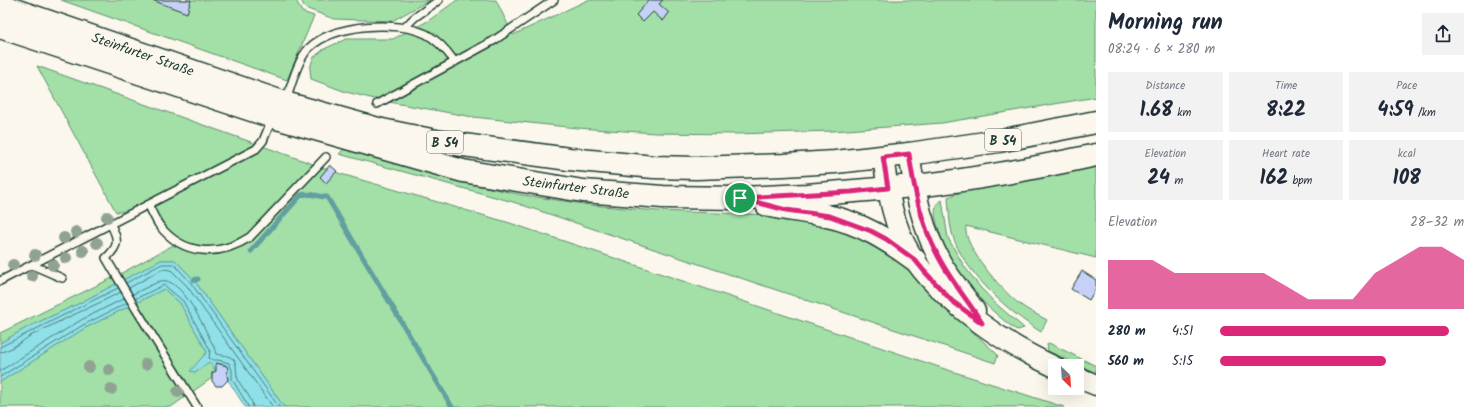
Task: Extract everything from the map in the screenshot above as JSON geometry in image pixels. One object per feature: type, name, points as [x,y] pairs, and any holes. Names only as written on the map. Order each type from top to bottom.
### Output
[{"type":"main road","name":"Steinfurter Straße","points":[[0,5],[279,110],[440,142],[614,164],[696,168],[835,162],[909,154]]},
{"type":"main road","name":"Steinfurter Straße","points":[[0,27],[279,110],[463,171],[583,191],[663,197],[740,198],[851,192],[914,186]]},
{"type":"main road","name":"B 54","points":[[909,154],[999,141],[1096,122]]},
{"type":"main road","points":[[909,154],[914,186],[924,222],[937,255],[982,323]]},
{"type":"main road","name":"B 54","points":[[914,186],[944,183],[1096,155]]},
{"type":"main road","points":[[883,157],[890,202],[898,228],[910,254],[952,301],[1012,345],[1048,363]]},
{"type":"main road","points":[[740,198],[786,210],[814,213],[846,221],[886,239],[915,260]]},
{"type":"main road","points":[[1084,380],[1096,385]]},
{"type":"lane","points":[[405,27],[414,18],[439,0]]},
{"type":"lane","points":[[377,104],[383,99],[493,41],[554,0]]},
{"type":"lane","points":[[0,281],[149,206],[256,149],[263,142],[308,48],[334,33],[360,28],[385,26],[405,27],[426,34],[437,42],[455,62]]},
{"type":"lane","points":[[149,206],[159,225],[182,244],[192,249],[204,251],[228,248],[239,244],[250,237],[326,157]]},
{"type":"lane","points":[[111,225],[117,237],[116,245],[113,252],[106,258],[197,407]]},
{"type":"lane","points":[[32,265],[62,278]]},
{"type":"green space","points":[[61,0],[296,0],[302,12],[314,16],[287,80]]},
{"type":"green space","points":[[301,0],[430,0],[392,21],[334,19],[305,8]]},
{"type":"green space","points":[[457,0],[496,0],[513,35],[588,0],[1096,0],[1096,97],[942,123],[833,131],[735,134],[656,133],[577,128],[473,117],[383,101],[346,92],[311,79],[310,69],[313,58],[324,49],[346,39],[393,39],[428,21]]},
{"type":"green space","points":[[37,66],[341,174],[510,223],[945,369],[1064,407],[284,407],[194,280],[175,260],[161,260],[80,303],[28,327],[0,343],[0,333],[118,275],[177,243],[155,210],[147,209],[116,212]]},
{"type":"green space","points":[[345,148],[452,180],[523,195],[591,205],[657,211],[775,215],[852,230],[917,274],[972,331],[998,355],[995,363],[513,202],[339,154]]},
{"type":"green space","points":[[1096,167],[1096,258],[966,226],[966,235],[970,245],[994,279],[1018,303],[1047,320],[1041,332],[1028,324],[1001,302],[976,276],[966,262],[957,247],[952,233],[948,197],[964,191]]},
{"type":"green space","points":[[942,200],[948,238],[964,266],[980,287],[995,303],[1024,328],[1018,330],[1015,329],[978,297],[949,257],[936,220],[935,212],[937,206]]},
{"type":"green space","points":[[164,289],[180,303],[207,352],[191,371],[195,372],[209,362],[216,371],[212,373],[212,378],[171,407],[0,407],[0,382],[85,328]]},
{"type":"green space","points":[[1049,343],[1082,359],[1065,359],[1048,351],[1047,344]]},
{"type":"green space","points":[[1084,360],[1096,366],[1096,373],[1084,368]]},
{"type":"water","points":[[161,260],[175,260],[194,280],[284,407],[245,407],[228,380],[226,365],[217,363],[216,371],[209,362],[195,372],[190,371],[207,352],[180,303],[164,289],[85,328],[0,382],[0,343],[28,327],[80,303]]},
{"type":"building","points":[[152,0],[191,0],[187,13]]},
{"type":"building","points":[[649,0],[663,0],[659,4],[669,13],[663,21],[653,12],[643,22],[636,15]]},
{"type":"building","points":[[330,165],[337,171],[326,183],[320,177]]},
{"type":"building","points":[[1082,271],[1096,280],[1096,288],[1089,300],[1071,289]]},
{"type":"building","points":[[216,363],[227,366],[228,380],[222,386],[216,386],[212,381],[212,373],[216,371]]},
{"type":"waterway","points":[[251,251],[301,195],[308,194],[327,197],[452,407]]},
{"type":"waterway","points":[[194,280],[198,279]]},
{"type":"route","points":[[909,154],[914,186],[930,240],[937,255],[982,323],[952,301],[915,260],[886,239],[871,231],[830,216],[786,210],[740,198],[807,195],[888,188],[883,157],[909,154]]}]
